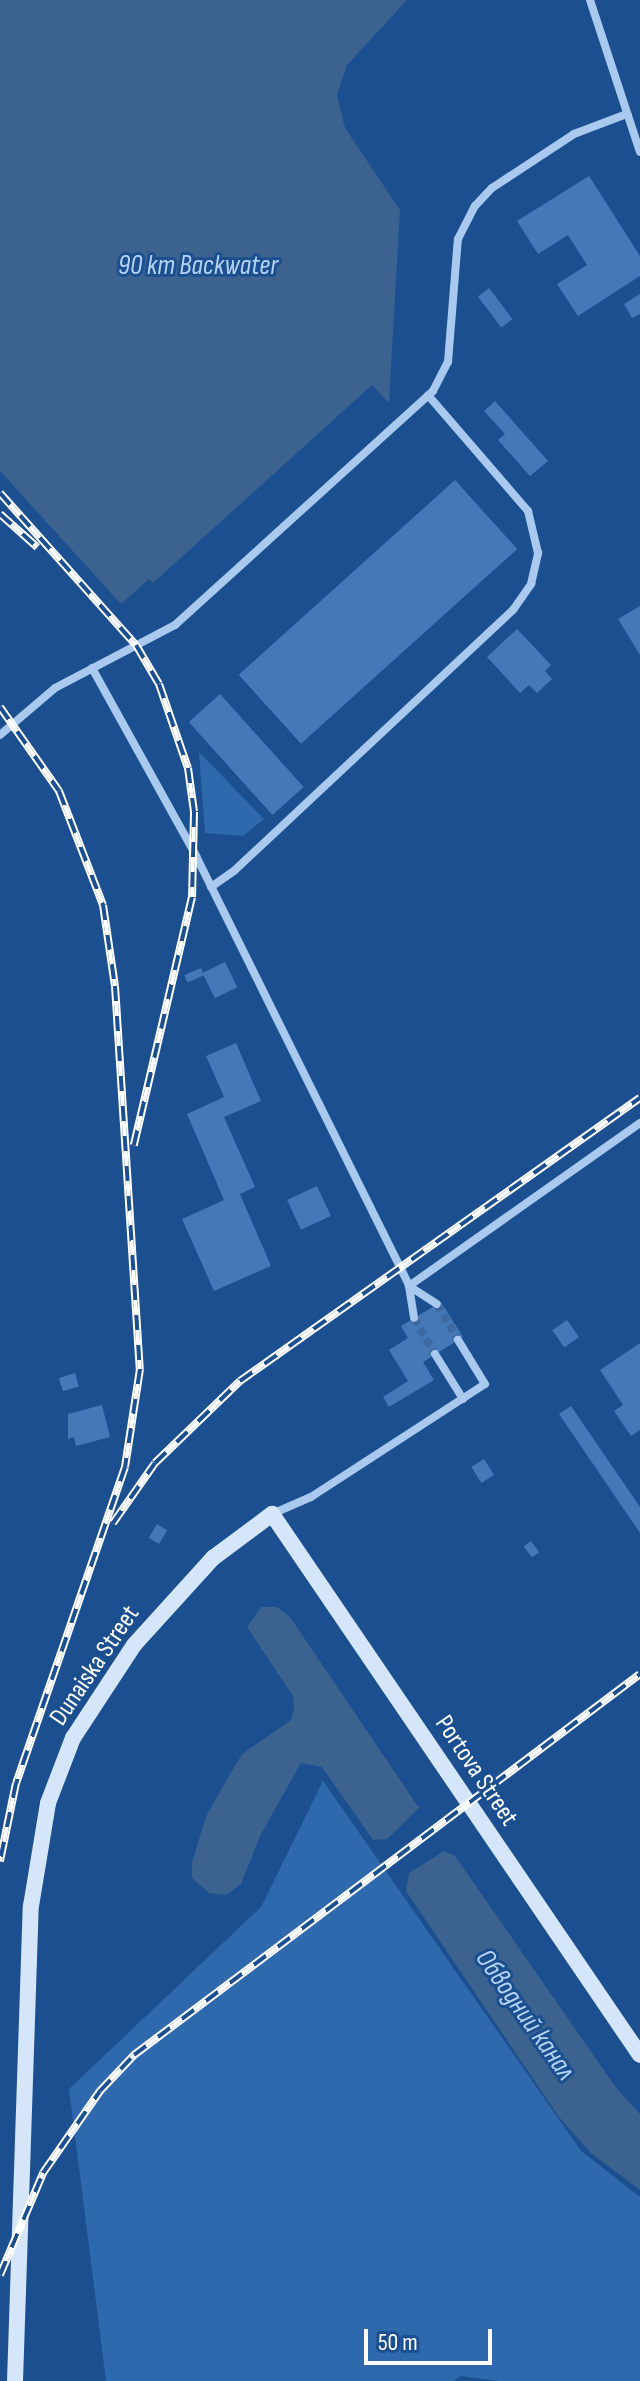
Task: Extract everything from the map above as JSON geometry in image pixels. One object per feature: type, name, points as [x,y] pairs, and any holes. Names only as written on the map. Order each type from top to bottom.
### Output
[{"type":"street","points":[[590,0],[640,152]]},
{"type":"street","points":[[0,735],[39,699],[175,625],[428,395],[446,370],[455,251],[475,206],[492,188],[574,134],[627,114]]},
{"type":"street","points":[[211,887],[247,859],[513,610],[531,584],[538,553],[528,511],[428,395]]},
{"type":"street","points":[[92,668],[211,887],[409,1286],[414,1318]]},
{"type":"street","points":[[409,1286],[640,1123]]},
{"type":"street","points":[[409,1286],[437,1304]]},
{"type":"street","name":"Dunaiska Street","points":[[15,2381],[31,1906],[48,1803],[79,1728],[134,1645],[213,1558],[272,1514],[311,1497],[485,1384],[458,1340]]},
{"type":"street","points":[[435,1354],[463,1399]]},
{"type":"street","name":"Portova Street","points":[[272,1514],[640,2055]]},
{"type":"shaded area","points":[[199,752],[264,819],[243,836],[205,833]]},
{"type":"shaded area","points":[[323,1781],[581,2151],[640,2197],[640,2381],[499,2381],[461,2376],[453,2381],[106,2381],[69,2089],[261,1907]]},
{"type":"water","name":"90 km Backwater","points":[[0,0],[407,0],[347,65],[337,95],[345,128],[400,210],[389,403],[372,385],[153,583],[149,579],[121,604],[0,471]]},
{"type":"water","points":[[261,1607],[277,1607],[290,1617],[419,1808],[387,1839],[373,1840],[322,1767],[301,1763],[261,1834],[241,1884],[226,1895],[209,1893],[192,1878],[192,1862],[207,1814],[242,1754],[291,1720],[294,1708],[293,1696],[247,1627]]},
{"type":"water","name":"Обводний канал","points":[[444,1851],[455,1856],[617,2089],[640,2114],[640,2190],[591,2153],[559,2117],[406,1891],[409,1873]]},
{"type":"building","points":[[589,176],[640,256],[640,276],[578,316],[557,284],[587,265],[568,235],[538,254],[517,221]]},
{"type":"building","points":[[489,288],[512,319],[501,328],[478,296]]},
{"type":"building","points":[[640,294],[640,314],[632,318],[624,304]]},
{"type":"building","points":[[495,401],[548,461],[530,476],[498,440],[505,434],[484,411]]},
{"type":"building","points":[[455,480],[517,549],[301,744],[239,675]]},
{"type":"building","points":[[640,606],[640,655],[618,619]]},
{"type":"building","points":[[517,629],[551,665],[545,671],[552,679],[537,693],[529,685],[520,693],[487,657]]},
{"type":"building","points":[[220,694],[304,787],[272,815],[189,722]]},
{"type":"building","points":[[225,962],[237,987],[215,998],[203,973]]},
{"type":"building","points":[[201,968],[204,975],[188,982],[184,975]]},
{"type":"building","points":[[236,1043],[261,1101],[224,1117],[255,1187],[240,1194],[271,1266],[214,1291],[182,1219],[224,1200],[187,1114],[224,1097],[206,1056]]},
{"type":"building","points":[[317,1186],[331,1216],[301,1230],[287,1200]]},
{"type":"building","points":[[441,1302],[463,1337],[423,1362],[434,1380],[389,1407],[383,1397],[408,1381],[389,1350],[408,1338],[401,1326]]},
{"type":"building","points":[[567,1320],[579,1337],[564,1348],[552,1330]]},
{"type":"building","points":[[640,1343],[640,1430],[631,1436],[614,1411],[623,1405],[600,1370]]},
{"type":"building","points":[[75,1373],[79,1386],[63,1391],[59,1378]]},
{"type":"building","points":[[102,1405],[110,1437],[76,1446],[74,1437],[68,1439],[68,1414]]},
{"type":"building","points":[[571,1406],[640,1507],[640,1533],[559,1414]]},
{"type":"building","points":[[484,1459],[494,1475],[481,1483],[471,1467]]},
{"type":"building","points":[[157,1524],[167,1530],[159,1544],[149,1538]]},
{"type":"building","points":[[531,1541],[539,1552],[532,1558],[524,1546]]},
{"type":"tunnel","points":[[437,1304],[458,1340]]},
{"type":"tunnel","points":[[414,1318],[435,1354]]},
{"type":"railway","points":[[0,493],[136,645],[159,684],[188,768],[194,812],[192,897],[134,1145]]},
{"type":"railway","points":[[0,514],[37,547]]},
{"type":"railway","points":[[0,707],[59,791],[103,905],[115,986],[140,1369],[125,1467],[16,1783],[0,1861]]},
{"type":"railway","points":[[113,1523],[155,1463],[240,1381],[640,1098]]},
{"type":"railway","points":[[0,2275],[43,2173],[100,2091],[134,2055],[640,1674]]}]
